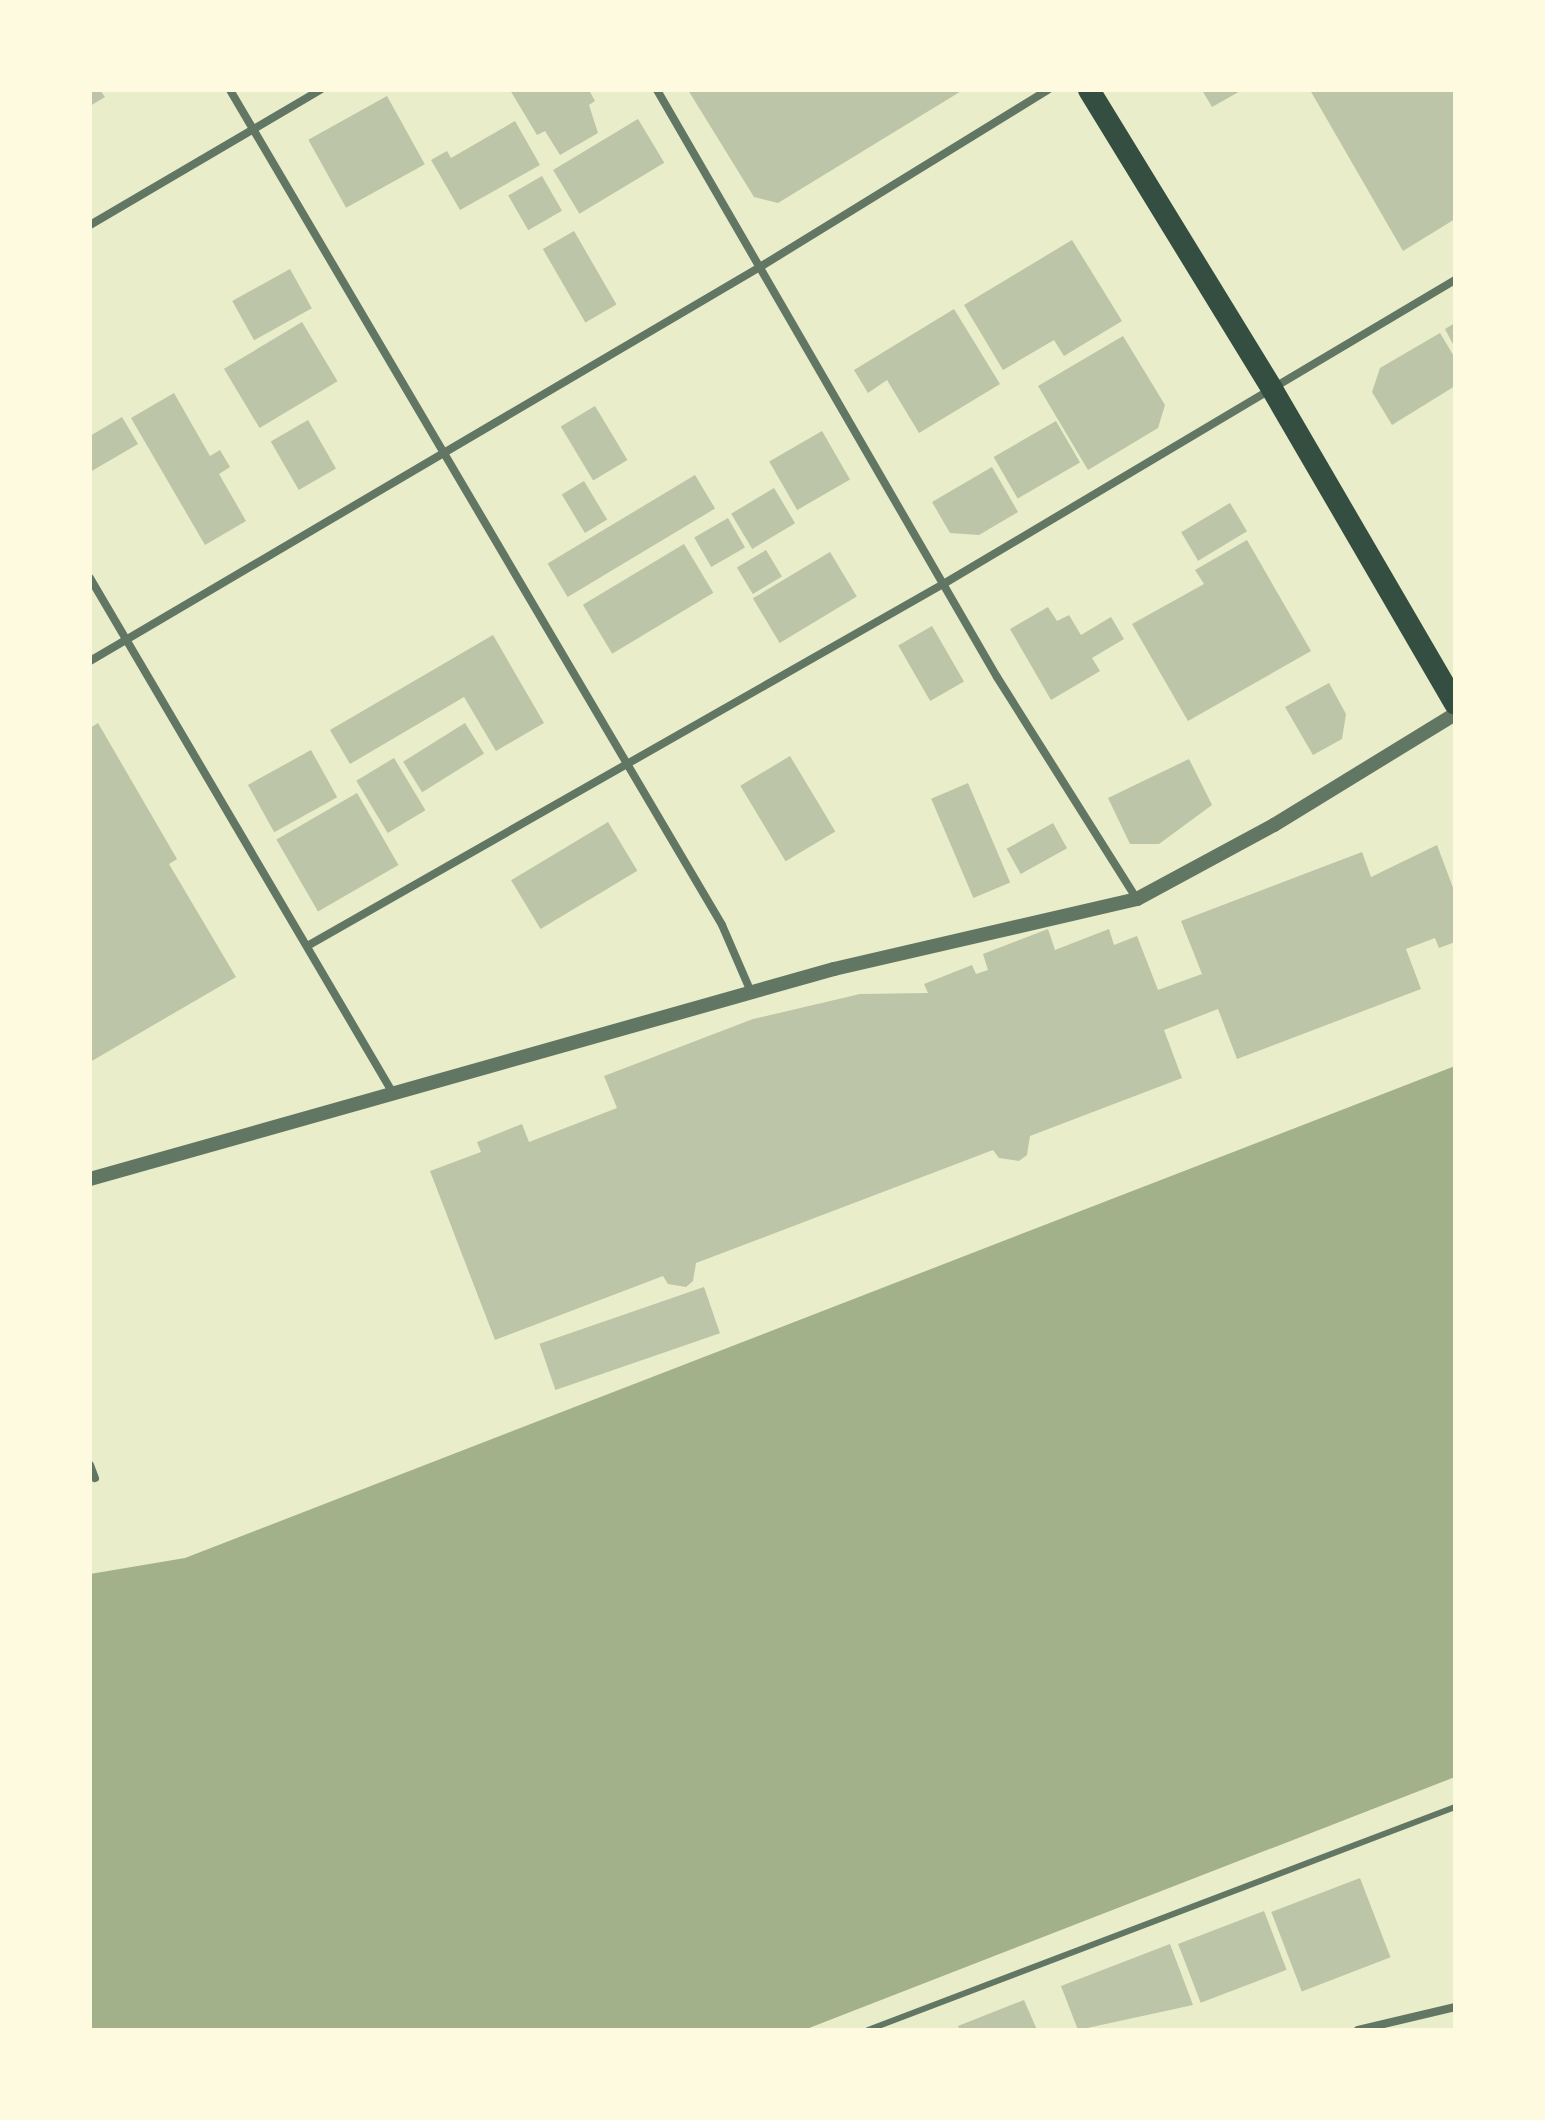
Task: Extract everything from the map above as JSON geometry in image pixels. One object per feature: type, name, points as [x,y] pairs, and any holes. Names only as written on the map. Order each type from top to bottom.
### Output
[{"type":"highway","points":[[1089,90],[1272,389],[1455,704]]},
{"type":"street","points":[[230,90],[730,939],[751,992]]},
{"type":"street","points":[[90,225],[320,90]]},
{"type":"street","points":[[657,90],[945,583],[1137,899]]},
{"type":"street","points":[[90,661],[444,450],[760,267],[1048,90]]},
{"type":"street","points":[[309,945],[945,583],[1455,280]]},
{"type":"street","points":[[90,578],[309,945],[394,1095]]},
{"type":"street","points":[[90,1179],[944,939],[1137,899],[1311,804],[1455,714]]},
{"type":"street","points":[[90,1465],[95,1478]]},
{"type":"street","points":[[1358,2030],[1455,2007]]},
{"type":"lane","points":[[868,2030],[1455,1807]]},
{"type":"shaded area","points":[[1455,1066],[1455,1777],[804,2030],[90,2030],[90,1574],[185,1558]]},
{"type":"building","points":[[90,90],[100,90],[105,97],[90,106]]},
{"type":"building","points":[[510,90],[589,90],[595,101],[589,105],[598,133],[560,155],[545,131],[537,135]]},
{"type":"building","points":[[688,90],[963,90],[778,203],[754,197]]},
{"type":"building","points":[[1202,90],[1242,90],[1212,107]]},
{"type":"building","points":[[1310,90],[1453,90],[1455,219],[1403,251]]},
{"type":"building","points":[[387,96],[425,164],[346,208],[308,140]]},
{"type":"building","points":[[638,119],[664,163],[579,214],[553,170]]},
{"type":"building","points":[[515,121],[540,165],[460,210],[431,160],[447,151],[451,158]]},
{"type":"building","points":[[542,176],[562,211],[528,230],[508,196]]},
{"type":"building","points":[[574,231],[616,305],[585,323],[543,249]]},
{"type":"building","points":[[1072,240],[1122,321],[1064,356],[1054,340],[1003,370],[964,305]]},
{"type":"building","points":[[290,269],[312,308],[254,340],[232,301]]},
{"type":"building","points":[[954,309],[1000,384],[919,433],[887,380],[868,393],[854,370]]},
{"type":"building","points":[[302,322],[338,381],[260,428],[224,369]]},
{"type":"building","points":[[1455,323],[1455,348],[1445,329]]},
{"type":"building","points":[[1440,333],[1455,358],[1455,386],[1392,425],[1372,392],[1380,368]]},
{"type":"building","points":[[1123,336],[1165,405],[1158,428],[1088,470],[1038,386]]},
{"type":"building","points":[[174,393],[210,456],[220,450],[230,467],[219,474],[246,521],[205,545],[131,418]]},
{"type":"building","points":[[595,406],[627,460],[593,481],[561,427]]},
{"type":"building","points":[[122,417],[138,444],[90,472],[90,436]]},
{"type":"building","points":[[308,420],[336,468],[299,490],[271,442]]},
{"type":"building","points":[[1056,421],[1080,463],[1018,499],[994,457]]},
{"type":"building","points":[[822,431],[850,479],[797,510],[769,461]]},
{"type":"building","points":[[992,467],[1018,512],[979,535],[950,533],[932,502]]},
{"type":"building","points":[[695,475],[715,508],[568,597],[548,564]]},
{"type":"building","points":[[584,481],[607,520],[585,533],[562,494]]},
{"type":"building","points":[[774,488],[795,523],[752,549],[731,514]]},
{"type":"building","points":[[1230,503],[1247,531],[1198,561],[1181,532]]},
{"type":"building","points":[[728,518],[745,547],[711,567],[694,538]]},
{"type":"building","points":[[1247,540],[1311,651],[1188,721],[1132,624],[1204,584],[1195,570]]},
{"type":"building","points":[[684,544],[713,593],[612,654],[583,605]]},
{"type":"building","points":[[766,550],[782,577],[753,594],[737,568]]},
{"type":"building","points":[[830,552],[857,597],[780,643],[753,598]]},
{"type":"building","points":[[1048,607],[1057,621],[1069,615],[1081,635],[1111,617],[1124,639],[1092,658],[1100,671],[1051,700],[1010,629]]},
{"type":"building","points":[[932,626],[964,681],[930,701],[898,646]]},
{"type":"building","points":[[493,635],[544,723],[496,751],[464,697],[350,764],[330,730]]},
{"type":"building","points":[[1329,683],[1346,714],[1342,739],[1313,755],[1285,707]]},
{"type":"building","points":[[98,723],[177,859],[169,864],[236,977],[90,1062],[90,728]]},
{"type":"building","points":[[465,723],[484,754],[422,792],[403,762]]},
{"type":"building","points":[[311,750],[337,797],[274,832],[248,785]]},
{"type":"building","points":[[790,756],[835,831],[786,861],[740,786]]},
{"type":"building","points":[[394,758],[425,810],[388,833],[356,781]]},
{"type":"building","points":[[1189,759],[1212,805],[1159,844],[1130,844],[1108,798]]},
{"type":"building","points":[[968,783],[1010,882],[973,898],[931,799]]},
{"type":"building","points":[[357,793],[399,865],[318,911],[276,840]]},
{"type":"building","points":[[608,822],[637,871],[540,929],[511,880]]},
{"type":"building","points":[[1053,823],[1067,848],[1021,874],[1007,849]]},
{"type":"building","points":[[1437,845],[1455,893],[1455,942],[1439,948],[1435,938],[1406,949],[1421,989],[1237,1059],[1218,1009],[1164,1030],[1182,1078],[1030,1136],[1027,1155],[1019,1161],[999,1158],[993,1150],[696,1263],[693,1281],[686,1287],[668,1284],[663,1276],[495,1340],[430,1171],[481,1152],[477,1142],[522,1124],[529,1142],[617,1108],[604,1076],[753,1019],[860,994],[928,993],[924,984],[972,965],[976,974],[988,970],[983,954],[1048,929],[1055,950],[1109,929],[1114,945],[1137,936],[1158,990],[1202,974],[1181,921],[1362,852],[1371,877]]},
{"type":"building","points":[[704,1287],[720,1333],[555,1390],[539,1344]]},
{"type":"building","points":[[1360,1878],[1390,1957],[1302,1991],[1271,1912]]},
{"type":"building","points":[[1264,1911],[1287,1970],[1201,2003],[1178,1944]]},
{"type":"building","points":[[1170,1944],[1193,2005],[1078,2030],[1061,1986]]},
{"type":"building","points":[[1024,2000],[1037,2030],[960,2030],[958,2026]]}]
